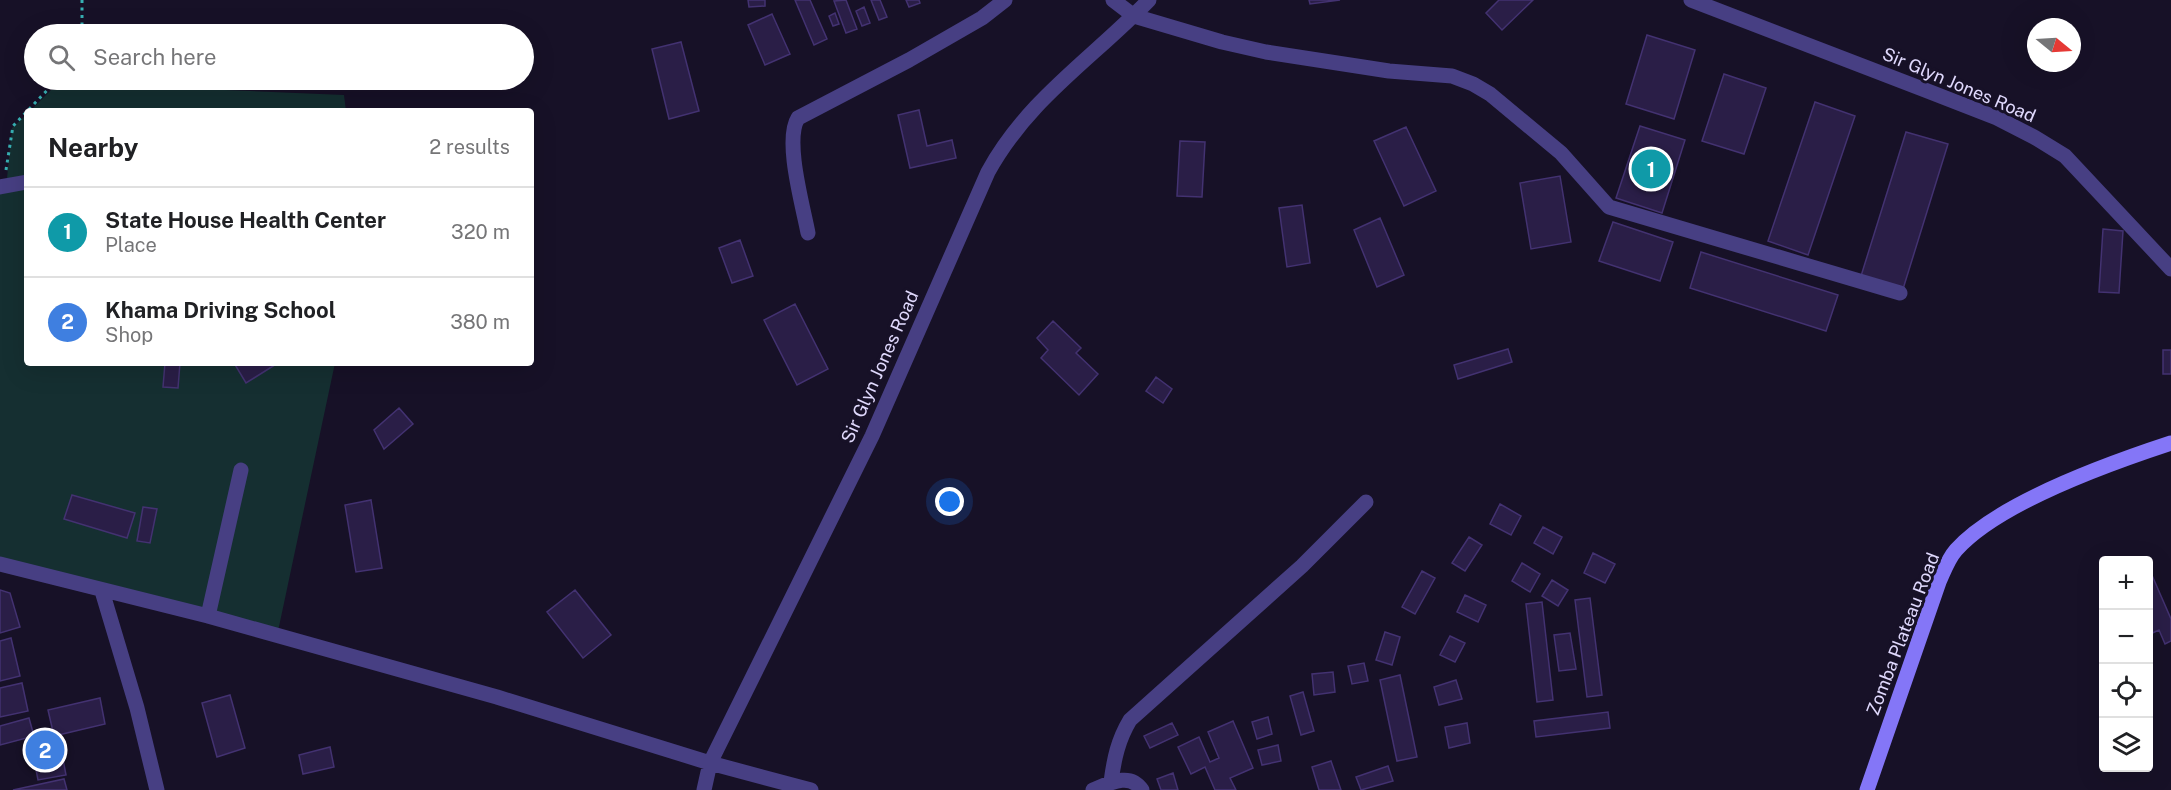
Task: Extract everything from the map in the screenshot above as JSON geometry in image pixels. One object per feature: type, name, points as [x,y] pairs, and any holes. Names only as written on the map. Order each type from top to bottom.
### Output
[{"type":"street","points":[[808,233],[793,132],[798,118],[909,60],[982,18],[1005,0]]},
{"type":"street","points":[[1113,0],[1134,16],[1181,31],[1266,52],[1389,71],[1452,76],[1490,94],[1552,146],[1609,207],[1900,293]]},
{"type":"street","name":"Sir Glyn Jones Road","points":[[704,790],[710,763],[872,436],[988,172],[1002,147],[1035,106],[1149,0]]},
{"type":"street","name":"Sir Glyn Jones Road","points":[[1691,0],[1996,118],[2034,137],[2065,156],[2171,269]]},
{"type":"street","points":[[1,187],[24,183]]},
{"type":"street","name":"Zomba Plateau Road","points":[[1867,790],[1939,582],[1955,551],[1972,534],[2000,515],[2118,460],[2171,443]]},
{"type":"street","points":[[208,616],[241,470]]},
{"type":"street","points":[[1111,782],[1114,756],[1121,734],[1130,720],[1302,566],[1366,502]]},
{"type":"street","points":[[0,564],[208,616],[497,697],[710,763],[811,790]]},
{"type":"street","points":[[102,591],[137,708],[157,790]]},
{"type":"street","points":[[1093,790],[1111,782],[1126,779],[1135,781],[1142,790]]},
{"type":"path","points":[[82,0],[82,24]]},
{"type":"path","points":[[30,108],[47,90]]},
{"type":"path","points":[[1,187],[13,126],[24,114]]},
{"type":"green space","points":[[51,90],[223,90],[344,95],[346,108],[33,108]]},
{"type":"green space","points":[[24,117],[24,366],[334,366],[277,636],[102,591],[0,557],[0,190],[6,188],[12,128]]},
{"type":"building","points":[[748,0],[765,0],[765,6],[749,7]]},
{"type":"building","points":[[795,0],[810,0],[827,39],[814,45]]},
{"type":"building","points":[[846,0],[857,29],[846,33],[834,1]]},
{"type":"building","points":[[871,0],[880,0],[887,17],[879,20]]},
{"type":"building","points":[[906,0],[919,0],[920,3],[909,7]]},
{"type":"building","points":[[1309,0],[1340,0],[1310,4]]},
{"type":"building","points":[[1499,0],[1533,0],[1502,30],[1486,13]]},
{"type":"building","points":[[864,7],[870,23],[862,26],[856,11]]},
{"type":"building","points":[[835,13],[839,24],[833,26],[829,16]]},
{"type":"building","points":[[772,14],[790,54],[765,65],[748,25]]},
{"type":"building","points":[[1647,35],[1695,50],[1674,119],[1626,104]]},
{"type":"building","points":[[681,42],[699,111],[669,119],[652,49]]},
{"type":"building","points":[[1724,74],[1766,88],[1744,154],[1702,141]]},
{"type":"building","points":[[1815,102],[1855,116],[1808,255],[1768,241]]},
{"type":"building","points":[[919,110],[927,146],[952,140],[956,158],[910,168],[898,115]]},
{"type":"building","points":[[1640,126],[1685,140],[1662,213],[1616,198]]},
{"type":"building","points":[[1406,127],[1436,191],[1404,206],[1374,141]]},
{"type":"building","points":[[1906,132],[1948,144],[1903,289],[1861,276]]},
{"type":"building","points":[[1180,141],[1205,142],[1202,197],[1177,196]]},
{"type":"building","points":[[1560,176],[1571,242],[1531,249],[1520,183]]},
{"type":"building","points":[[1302,205],[1310,263],[1287,267],[1279,208]]},
{"type":"building","points":[[1380,218],[1404,275],[1377,287],[1354,230]]},
{"type":"building","points":[[1613,222],[1673,242],[1660,281],[1599,261]]},
{"type":"building","points":[[2103,229],[2123,231],[2119,293],[2099,292]]},
{"type":"building","points":[[740,240],[753,276],[732,283],[719,248]]},
{"type":"building","points":[[1701,252],[1838,295],[1826,331],[1690,288]]},
{"type":"building","points":[[795,304],[828,369],[797,385],[764,320]]},
{"type":"building","points":[[1053,321],[1081,348],[1076,353],[1098,374],[1079,395],[1041,358],[1048,350],[1037,338]]},
{"type":"building","points":[[1508,349],[1512,362],[1458,379],[1454,365]]},
{"type":"building","points":[[2163,350],[2171,350],[2171,374],[2163,374]]},
{"type":"building","points":[[165,366],[180,366],[178,388],[163,387]]},
{"type":"building","points":[[236,366],[273,366],[246,383]]},
{"type":"building","points":[[1156,377],[1172,389],[1163,403],[1146,391]]},
{"type":"building","points":[[399,408],[413,424],[384,449],[374,430]]},
{"type":"building","points":[[72,495],[135,513],[127,538],[64,519]]},
{"type":"building","points":[[371,500],[382,568],[356,572],[345,505]]},
{"type":"building","points":[[1500,504],[1521,516],[1511,535],[1490,524]]},
{"type":"building","points":[[143,507],[157,509],[150,543],[137,541]]},
{"type":"building","points":[[1543,527],[1562,537],[1553,554],[1534,543]]},
{"type":"building","points":[[1469,537],[1482,545],[1465,571],[1452,563]]},
{"type":"building","points":[[1593,553],[1615,564],[1605,583],[1584,573]]},
{"type":"building","points":[[1522,563],[1540,574],[1530,592],[1512,581]]},
{"type":"building","points":[[1422,571],[1435,578],[1415,614],[1402,607]]},
{"type":"building","points":[[2153,578],[2171,619],[2171,641],[2165,644],[2159,630],[2153,633]]},
{"type":"building","points":[[1552,580],[1568,590],[1558,606],[1542,596]]},
{"type":"building","points":[[0,590],[10,593],[20,627],[0,633]]},
{"type":"building","points":[[575,590],[611,635],[583,658],[547,612]]},
{"type":"building","points":[[1465,595],[1486,605],[1478,622],[1457,612]]},
{"type":"building","points":[[1590,598],[1602,695],[1587,697],[1575,600]]},
{"type":"building","points":[[1542,602],[1553,700],[1537,702],[1526,604]]},
{"type":"building","points":[[1385,632],[1400,637],[1392,665],[1376,660]]},
{"type":"building","points":[[1570,633],[1576,669],[1559,671],[1554,635]]},
{"type":"building","points":[[1450,636],[1465,643],[1455,662],[1440,655]]},
{"type":"building","points":[[11,638],[20,676],[0,681],[0,641]]},
{"type":"building","points":[[1364,663],[1368,681],[1352,684],[1348,666]]},
{"type":"building","points":[[1333,672],[1335,692],[1314,695],[1312,674]]},
{"type":"building","points":[[1400,675],[1417,757],[1397,761],[1380,680]]},
{"type":"building","points":[[1456,680],[1462,699],[1439,705],[1434,687]]},
{"type":"building","points":[[22,683],[28,711],[0,717],[0,688]]},
{"type":"building","points":[[1303,692],[1314,731],[1301,735],[1290,696]]},
{"type":"building","points":[[230,695],[245,748],[217,757],[202,703]]},
{"type":"building","points":[[100,698],[105,724],[54,736],[48,710]]},
{"type":"building","points":[[1608,712],[1610,728],[1536,737],[1534,721]]},
{"type":"building","points":[[1268,717],[1272,734],[1257,739],[1252,722]]},
{"type":"building","points":[[29,718],[34,736],[0,745],[0,726]]},
{"type":"building","points":[[1233,721],[1253,768],[1230,778],[1236,790],[1215,790],[1205,767],[1191,774],[1178,747],[1199,737],[1210,762],[1219,758],[1208,732]]},
{"type":"building","points":[[1172,723],[1178,735],[1150,748],[1144,736]]},
{"type":"building","points":[[1467,723],[1470,743],[1449,748],[1445,727]]},
{"type":"building","points":[[59,738],[66,775],[38,780],[31,744]]},
{"type":"building","points":[[1278,745],[1281,761],[1262,765],[1258,750]]},
{"type":"building","points":[[330,747],[334,767],[303,774],[299,755]]},
{"type":"building","points":[[1331,761],[1341,790],[1319,790],[1312,767]]},
{"type":"building","points":[[1388,766],[1393,781],[1361,790],[1356,777]]},
{"type":"building","points":[[1173,773],[1178,790],[1161,790],[1157,779]]},
{"type":"building","points":[[64,779],[67,790],[13,790]]},
{"type":"place","name":"State House Health Center","points":[[1651,169]]},
{"type":"place","name":"Khama Driving School","points":[[45,750]]}]
